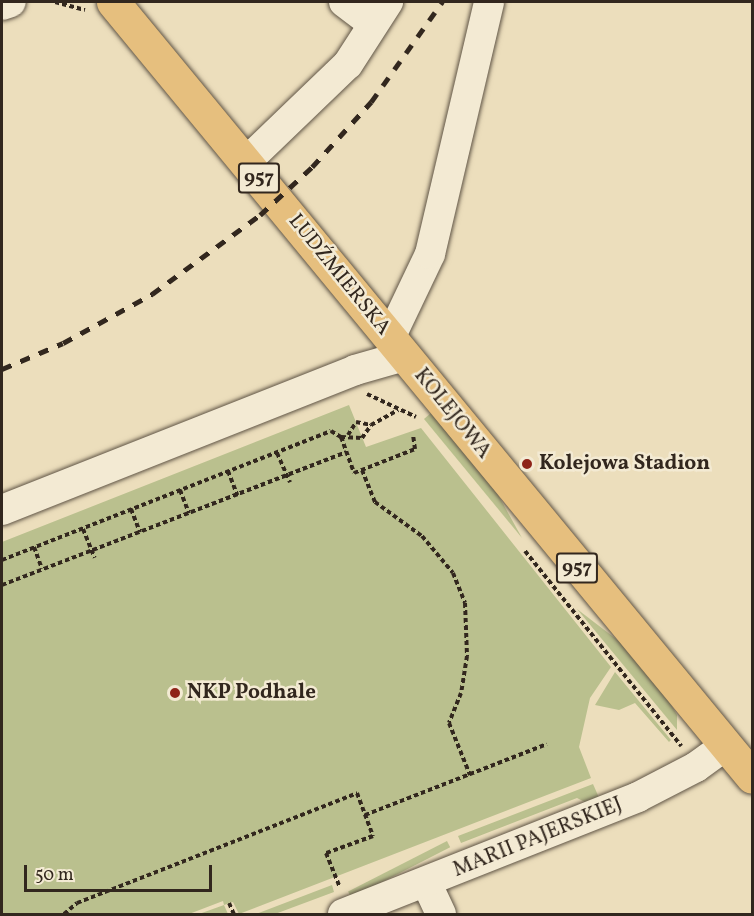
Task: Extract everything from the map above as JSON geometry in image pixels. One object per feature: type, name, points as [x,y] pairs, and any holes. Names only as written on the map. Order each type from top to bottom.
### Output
[{"type":"main road","name":"LUDŹMIERSKA","points":[[113,2],[397,347]]},
{"type":"main road","name":"KOLEJOWA","points":[[397,347],[753,777]]},
{"type":"street","points":[[2,5],[11,2]]},
{"type":"street","points":[[246,162],[348,64],[381,13],[344,2]]},
{"type":"street","points":[[397,347],[430,254],[489,2]]},
{"type":"street","name":"KOLEJOWA","points":[[2,510],[355,370],[397,347]]},
{"type":"street","name":"MARII PAJERSKIEJ","points":[[343,915],[427,884],[638,797],[726,746]]},
{"type":"street","points":[[427,884],[441,915]]},
{"type":"path","points":[[341,437],[348,435],[362,438],[371,425],[398,410]]},
{"type":"path","points":[[348,435],[356,422],[371,425]]},
{"type":"path","points":[[2,560],[331,431],[341,437],[354,473],[415,448],[413,435]]},
{"type":"path","points":[[2,585],[346,452]]},
{"type":"path","points":[[277,453],[290,482]]},
{"type":"path","points":[[362,470],[375,502],[422,536],[453,573],[462,595],[467,656],[461,693],[449,723],[470,775]]},
{"type":"path","points":[[228,471],[237,495]]},
{"type":"path","points":[[180,490],[189,513]]},
{"type":"path","points":[[130,509],[140,532]]},
{"type":"path","points":[[83,528],[95,558]]},
{"type":"path","points":[[34,547],[42,569]]},
{"type":"path","points":[[365,815],[547,744]]},
{"type":"path","points":[[64,915],[77,903],[357,793],[373,836],[327,853],[335,877]]},
{"type":"path","points":[[230,903],[234,915]]},
{"type":"green space","points":[[349,405],[366,447],[421,428],[611,667],[590,698],[579,747],[591,778],[239,914],[233,902],[224,905],[223,901],[189,914],[2,914],[2,542]]},
{"type":"green space","points":[[431,413],[497,493],[522,538],[424,419]]},
{"type":"green space","points":[[577,609],[620,642],[669,701],[677,715],[677,730]]},
{"type":"green space","points":[[615,672],[671,740],[669,742],[635,703],[619,710],[595,705]]},
{"type":"green space","points":[[593,784],[600,800],[589,804],[577,798],[461,843],[458,836]]},
{"type":"green space","points":[[447,841],[450,847],[351,898],[348,891]]},
{"type":"green space","points":[[332,885],[334,892],[275,914],[256,914]]},
{"type":"green space","points":[[224,905],[228,914],[199,914]]},
{"type":"railway","points":[[2,369],[63,343],[152,294],[260,215],[312,167],[371,102],[442,2]]},
{"type":"place","name":"Kolejowa Stadion","points":[[527,464]]},
{"type":"place","name":"NKP Podhale","points":[[175,693]]}]
